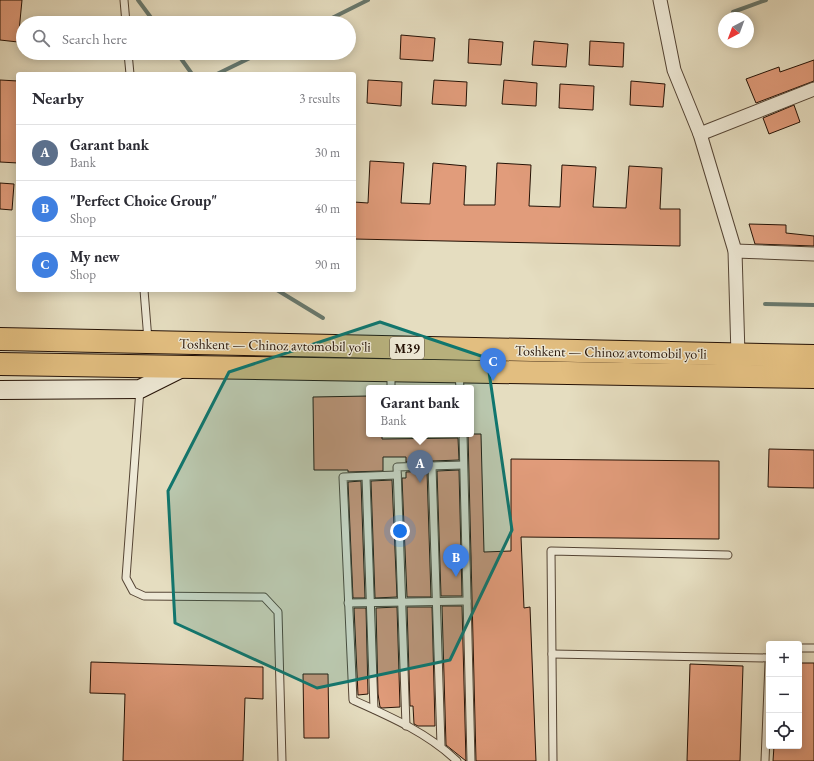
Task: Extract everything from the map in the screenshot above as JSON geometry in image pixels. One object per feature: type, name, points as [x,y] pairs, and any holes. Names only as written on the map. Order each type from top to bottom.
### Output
[{"type":"highway","name":"Toshkent — Chinoz avtomobil yoʻli","points":[[0,339],[814,356]]},
{"type":"highway","name":"Toshkent — Chinoz avtomobil yoʻli","points":[[0,364],[185,367],[391,379],[459,380],[814,377]]},
{"type":"street","points":[[660,0],[674,70],[700,134],[735,251],[738,355]]},
{"type":"street","points":[[700,134],[814,89]]},
{"type":"street","points":[[735,251],[814,254]]},
{"type":"street","name":"M39","points":[[0,390],[140,389],[185,367]]},
{"type":"lane","points":[[124,0],[125,16]]},
{"type":"lane","points":[[129,60],[130,72]]},
{"type":"lane","points":[[144,292],[148,342]]},
{"type":"lane","points":[[140,389],[126,578],[133,591],[144,596],[264,597],[272,604],[278,612],[282,761]]},
{"type":"lane","points":[[463,437],[471,761]]},
{"type":"lane","points":[[406,726],[397,466],[464,465]]},
{"type":"lane","points":[[432,466],[441,745]]},
{"type":"lane","points":[[397,475],[343,478],[353,700],[374,709],[441,745],[457,761]]},
{"type":"lane","points":[[366,477],[374,709]]},
{"type":"lane","points":[[553,761],[552,551],[728,555]]},
{"type":"lane","points":[[348,603],[467,601]]},
{"type":"lane","points":[[802,648],[814,648]]},
{"type":"lane","points":[[552,654],[766,658]]},
{"type":"lane","points":[[765,761],[768,677]]},
{"type":"highlighted area","points":[[380,322],[487,358],[512,530],[450,660],[317,688],[175,623],[168,491],[229,372]]},
{"type":"building","points":[[0,0],[22,0],[20,16],[16,16],[16,42],[0,40]]},
{"type":"building","points":[[401,35],[435,38],[433,61],[400,59]]},
{"type":"building","points":[[469,39],[503,42],[501,65],[468,63]]},
{"type":"building","points":[[534,41],[568,44],[566,67],[532,65]]},
{"type":"building","points":[[590,41],[624,43],[623,67],[589,65]]},
{"type":"building","points":[[814,60],[814,81],[756,103],[746,79],[779,67],[780,72]]},
{"type":"building","points":[[0,80],[16,81],[16,163],[0,162]]},
{"type":"building","points":[[368,80],[402,82],[401,106],[367,103]]},
{"type":"building","points":[[434,80],[467,82],[466,106],[432,104]]},
{"type":"building","points":[[504,80],[537,83],[536,106],[502,104]]},
{"type":"building","points":[[631,81],[665,84],[663,107],[630,105]]},
{"type":"building","points":[[560,84],[594,86],[593,110],[559,108]]},
{"type":"building","points":[[794,105],[800,122],[769,134],[763,118]]},
{"type":"building","points":[[370,161],[404,163],[401,203],[430,204],[433,163],[466,166],[464,205],[495,205],[497,163],[531,165],[529,206],[560,207],[562,165],[596,167],[593,207],[626,208],[629,166],[662,168],[660,209],[680,209],[680,246],[356,239],[356,202],[368,203]]},
{"type":"building","points":[[0,183],[14,184],[12,210],[0,209]]},
{"type":"building","points":[[749,224],[786,225],[786,233],[814,236],[814,246],[755,244]]},
{"type":"building","points":[[366,396],[366,437],[382,437],[382,439],[458,438],[459,460],[406,462],[406,457],[383,457],[383,471],[348,472],[348,470],[314,470],[313,397]]},
{"type":"building","points":[[474,434],[481,434],[484,552],[511,551],[511,459],[719,461],[719,539],[521,537],[524,608],[530,607],[536,761],[476,761],[468,437],[474,437]]},
{"type":"building","points":[[769,449],[814,450],[814,488],[768,487]]},
{"type":"building","points":[[459,470],[462,596],[441,596],[437,471]]},
{"type":"building","points":[[427,471],[431,597],[407,597],[402,478],[406,478],[406,472]]},
{"type":"building","points":[[392,480],[397,597],[375,598],[371,481]]},
{"type":"building","points":[[361,481],[365,598],[353,598],[348,482]]},
{"type":"building","points":[[442,606],[462,606],[466,761],[446,745]]},
{"type":"building","points":[[397,607],[400,707],[382,708],[380,707],[378,694],[376,608]]},
{"type":"building","points":[[407,607],[432,607],[435,726],[418,726],[414,724],[413,706],[410,706]]},
{"type":"building","points":[[354,608],[366,608],[368,694],[358,695]]},
{"type":"building","points":[[91,662],[263,667],[263,699],[245,698],[243,761],[123,761],[125,694],[90,693]]},
{"type":"building","points":[[802,663],[814,663],[814,761],[773,761],[774,749],[802,749]]},
{"type":"building","points":[[690,664],[743,666],[740,761],[687,761]]},
{"type":"building","points":[[303,674],[328,674],[329,738],[304,738]]},
{"type":"waterway","points":[[138,0],[150,16]]},
{"type":"waterway","points":[[336,16],[368,0]]},
{"type":"waterway","points":[[733,12],[766,0]]},
{"type":"waterway","points":[[182,60],[191,72]]},
{"type":"waterway","points":[[221,72],[246,60]]},
{"type":"waterway","points":[[280,292],[323,318]]},
{"type":"waterway","points":[[765,304],[814,305]]},
{"type":"place","name":"My new","points":[[493,381]]},
{"type":"place","name":"Garant bank","points":[[420,483]]},
{"type":"place","name":"\"Perfect Choice Group\"","points":[[456,577]]}]
